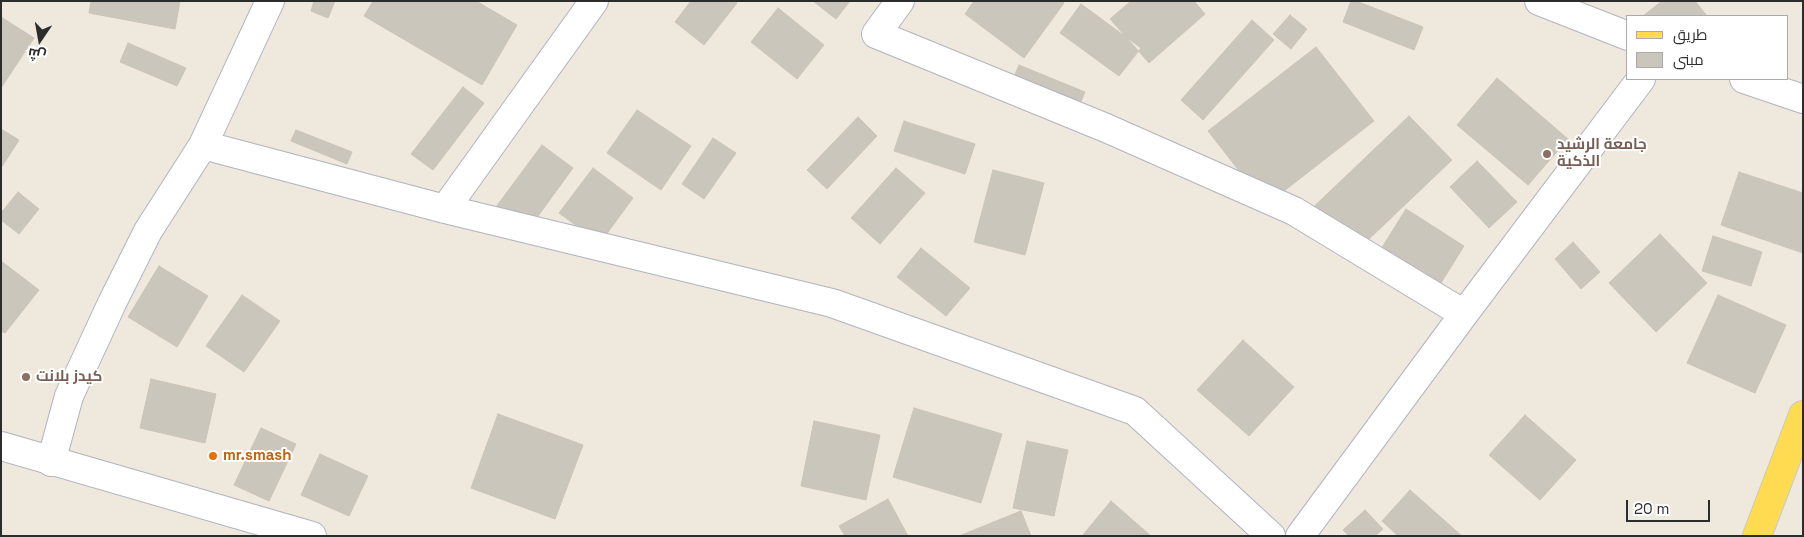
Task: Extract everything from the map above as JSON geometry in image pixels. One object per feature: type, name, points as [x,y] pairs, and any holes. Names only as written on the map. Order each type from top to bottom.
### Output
[{"type":"main road","points":[[1757,536],[1803,415]]},
{"type":"street","points":[[51,462],[69,396],[112,303],[148,231],[204,145],[270,1]]},
{"type":"street","points":[[445,209],[594,1]]},
{"type":"street","points":[[900,1],[876,34],[1106,128],[1294,211],[1464,314]]},
{"type":"street","points":[[1539,1],[1626,35]]},
{"type":"street","points":[[1300,536],[1640,80]]},
{"type":"street","points":[[1747,80],[1803,99]]},
{"type":"street","points":[[204,145],[445,209],[832,303],[1135,411],[1271,536]]},
{"type":"street","points":[[1,446],[312,536]]},
{"type":"building","points":[[91,1],[180,1],[175,29],[89,13]]},
{"type":"building","points":[[314,1],[335,1],[328,18],[311,11]]},
{"type":"building","points":[[373,1],[476,1],[517,25],[482,85],[364,16]]},
{"type":"building","points":[[691,1],[734,1],[737,3],[704,45],[675,22]]},
{"type":"building","points":[[813,1],[850,1],[836,19]]},
{"type":"building","points":[[974,1],[1061,1],[1064,3],[1024,58],[965,14]]},
{"type":"building","points":[[1131,1],[1194,1],[1205,14],[1149,63],[1110,19]]},
{"type":"building","points":[[1351,1],[1356,1],[1423,27],[1414,50],[1343,22]]},
{"type":"building","points":[[1662,1],[1695,1],[1706,15],[1644,15]]},
{"type":"building","points":[[1081,4],[1141,48],[1119,76],[1060,33]]},
{"type":"building","points":[[778,8],[824,45],[797,79],[751,42]]},
{"type":"building","points":[[1290,15],[1307,29],[1291,49],[1273,34]]},
{"type":"building","points":[[1,17],[34,38],[1,88]]},
{"type":"building","points":[[1252,20],[1274,40],[1203,120],[1181,100]]},
{"type":"building","points":[[128,43],[186,68],[177,86],[120,62]]},
{"type":"building","points":[[1316,47],[1374,121],[1266,205],[1208,131]]},
{"type":"building","points":[[1019,65],[1085,92],[1072,123],[1006,96]]},
{"type":"building","points":[[1497,78],[1568,139],[1528,185],[1457,125]]},
{"type":"building","points":[[463,87],[484,103],[433,170],[411,154]]},
{"type":"building","points":[[637,110],[691,146],[661,190],[607,153]]},
{"type":"building","points":[[1409,116],[1452,160],[1347,260],[1304,216]]},
{"type":"building","points":[[858,117],[877,136],[827,189],[807,170]]},
{"type":"building","points":[[904,121],[975,144],[965,174],[894,151]]},
{"type":"building","points":[[1,129],[19,140],[1,168]]},
{"type":"building","points":[[296,130],[352,152],[347,164],[291,141]]},
{"type":"building","points":[[713,138],[736,153],[704,199],[682,184]]},
{"type":"building","points":[[542,145],[573,168],[525,234],[493,211]]},
{"type":"building","points":[[1477,161],[1517,202],[1489,228],[1450,187]]},
{"type":"building","points":[[593,168],[633,198],[600,243],[559,213]]},
{"type":"building","points":[[896,168],[925,193],[880,244],[851,218]]},
{"type":"building","points":[[993,170],[1044,183],[1025,255],[974,242]]},
{"type":"building","points":[[1739,172],[1803,193],[1803,253],[1721,225]]},
{"type":"building","points":[[18,192],[39,209],[19,234],[1,220],[1,213]]},
{"type":"building","points":[[1406,209],[1464,246],[1431,299],[1373,262]]},
{"type":"building","points":[[1660,234],[1707,283],[1656,332],[1609,283]]},
{"type":"building","points":[[1713,236],[1762,252],[1751,286],[1702,271]]},
{"type":"building","points":[[1573,242],[1600,272],[1581,289],[1555,259]]},
{"type":"building","points":[[921,248],[970,288],[946,316],[897,277]]},
{"type":"building","points":[[1,261],[39,290],[5,333],[1,331]]},
{"type":"building","points":[[159,266],[208,296],[177,347],[128,317]]},
{"type":"building","points":[[242,295],[280,321],[244,372],[206,346]]},
{"type":"building","points":[[1718,295],[1786,325],[1755,393],[1687,363]]},
{"type":"building","points":[[1243,340],[1294,387],[1249,436],[1197,390]]},
{"type":"building","points":[[151,379],[216,394],[205,443],[140,428]]},
{"type":"building","points":[[914,408],[1002,434],[981,503],[893,477]]},
{"type":"building","points":[[498,414],[583,445],[555,519],[471,488]]},
{"type":"building","points":[[1525,415],[1576,460],[1540,500],[1489,455]]},
{"type":"building","points":[[814,421],[880,435],[866,500],[801,486]]},
{"type":"building","points":[[261,428],[296,444],[269,501],[234,485]]},
{"type":"building","points":[[1027,441],[1068,450],[1054,516],[1013,508]]},
{"type":"building","points":[[320,454],[368,476],[349,516],[301,495]]},
{"type":"building","points":[[1410,490],[1462,536],[1398,536],[1382,521]]},
{"type":"building","points":[[888,499],[908,536],[845,536],[839,526]]},
{"type":"building","points":[[1111,501],[1151,536],[1082,536]]},
{"type":"building","points":[[1365,510],[1383,529],[1375,536],[1349,536],[1343,530]]},
{"type":"building","points":[[1021,511],[1031,536],[959,536]]},
{"type":"place","name":"جامعة الرشيد الذكية","points":[[1547,154]]},
{"type":"place","name":"كيدز بلانت","points":[[26,377]]},
{"type":"place","name":"mr.smash","points":[[213,456]]}]
